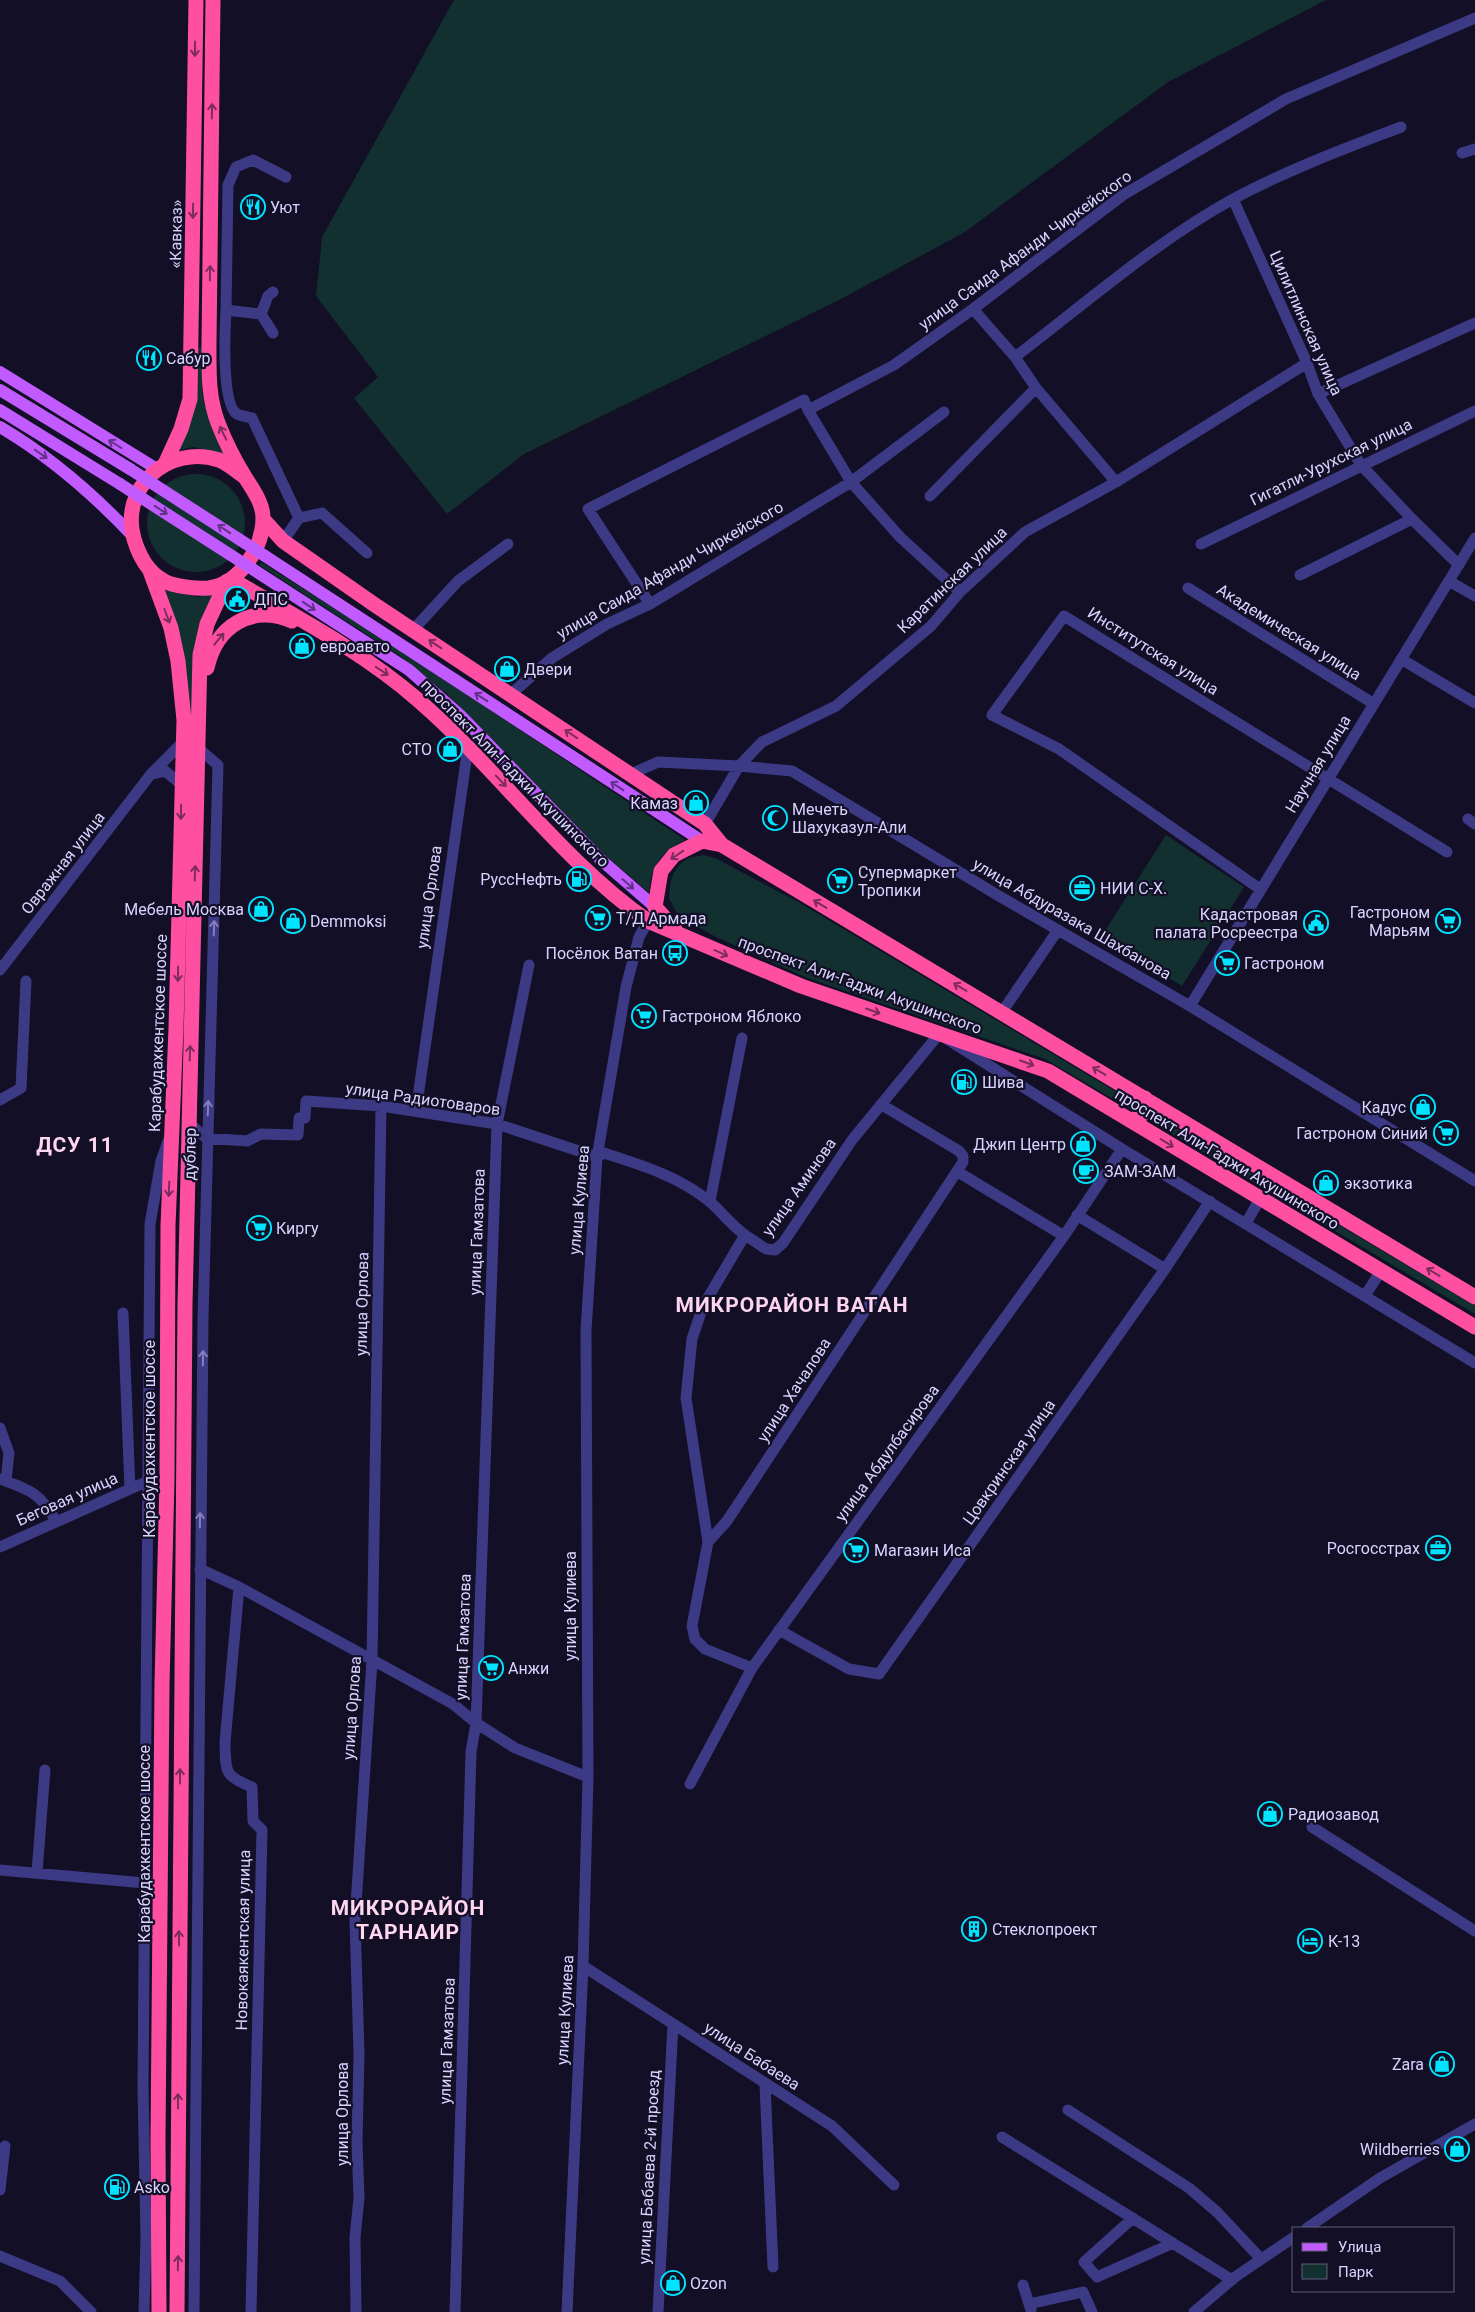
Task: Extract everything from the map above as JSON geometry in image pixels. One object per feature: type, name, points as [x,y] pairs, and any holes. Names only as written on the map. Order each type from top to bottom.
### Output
[{"type":"highway","name":"«Кавказ»","points":[[161,466],[181,429],[190,399],[196,0]]},
{"type":"highway","points":[[213,0],[210,397],[218,424],[245,477],[253,488],[261,506],[263,519],[258,546],[246,565],[229,580],[210,588],[185,588],[165,582],[150,571],[139,554],[133,536],[131,516],[134,500],[143,482],[161,466],[178,458],[202,456],[221,461],[245,477]]},
{"type":"highway","name":"проспект Али-Гаджи Акушинского","points":[[263,519],[283,541],[413,630],[705,824],[722,845],[1475,1297]]},
{"type":"highway","name":"Карабудахкентское шоссе","points":[[150,571],[175,644],[184,720],[168,1226],[167,1480],[162,1684],[158,2139],[160,2312]]},
{"type":"highway","name":"проспект Али-Гаджи Акушинского","points":[[229,580],[330,637],[419,700],[468,747],[578,861],[629,908],[651,914],[677,932],[723,954],[801,986],[1048,1071],[1475,1328]]},
{"type":"highway","name":"Карабудахкентское шоссе","points":[[177,2312],[180,1772],[188,1122],[200,655],[207,624],[229,580]]},
{"type":"highway","points":[[199,701],[210,654],[217,640],[233,625],[243,619],[261,614],[280,616],[330,637]]},
{"type":"highway","points":[[651,914],[661,871],[674,855],[702,841],[722,845]]},
{"type":"highway","points":[[1131,1121],[1143,1114],[1145,1098]]},
{"type":"main road","points":[[0,372],[161,466]]},
{"type":"main road","points":[[0,390],[130,469],[702,841]]},
{"type":"main road","points":[[0,410],[120,484],[409,670],[460,715],[651,914]]},
{"type":"main road","points":[[0,427],[70,474],[100,501],[133,536]]},
{"type":"street","name":"улица Саида Афанди Чиркейского","points":[[808,410],[894,365],[973,309],[1123,195],[1286,99],[1475,18]]},
{"type":"street","points":[[1015,357],[1160,246],[1233,199],[1319,158],[1401,127]]},
{"type":"street","points":[[1462,154],[1475,149]]},
{"type":"street","points":[[286,177],[252,160],[236,167],[228,185],[225,354],[229,404],[236,414],[252,418],[299,518]]},
{"type":"street","name":"Цилитлинская улица","points":[[1233,199],[1307,363],[1318,394],[1361,465],[1459,565]]},
{"type":"street","points":[[261,314],[268,296],[273,292]]},
{"type":"street","points":[[973,309],[1015,357],[1036,388],[1116,482]]},
{"type":"street","points":[[226,310],[261,314],[273,332]]},
{"type":"street","points":[[1318,394],[1475,323]]},
{"type":"street","name":"Каратинская улица","points":[[705,824],[739,766],[762,742],[836,706],[931,626],[960,592],[1025,532],[1116,482],[1307,363]]},
{"type":"street","points":[[930,496],[1036,388]]},
{"type":"street","points":[[650,604],[588,509],[804,400],[808,410],[851,482],[900,538],[960,592]]},
{"type":"street","name":"Гигатли-Урухская улица","points":[[1201,544],[1475,411]]},
{"type":"street","points":[[851,482],[944,412]]},
{"type":"street","name":"улица Саида Афанди Чиркейского","points":[[511,694],[552,658],[607,624],[650,604],[851,482]]},
{"type":"street","points":[[283,541],[299,518],[322,513],[367,553]]},
{"type":"street","points":[[1300,575],[1412,519]]},
{"type":"street","name":"Научная улица","points":[[1190,1006],[1475,538]]},
{"type":"street","points":[[413,630],[458,581],[508,544]]},
{"type":"street","points":[[1449,581],[1475,596]]},
{"type":"street","name":"Академическая улица","points":[[1188,588],[1374,704]]},
{"type":"street","name":"Институтская улица","points":[[1260,889],[1059,749],[992,715],[1064,616],[1447,852]]},
{"type":"street","points":[[1401,659],[1475,703]]},
{"type":"street","name":"Овражная улица","points":[[0,970],[151,774],[183,742]]},
{"type":"street","name":"улица Орлова","points":[[416,1111],[468,747]]},
{"type":"street","name":"дублер","points":[[194,2312],[200,1569],[206,1138],[218,765],[199,749]]},
{"type":"street","name":"улица Абдуразака Шахбанова","points":[[631,774],[658,762],[792,771],[1058,930],[1190,1006],[1475,1181]]},
{"type":"street","points":[[151,774],[165,771],[182,785]]},
{"type":"street","name":"улица Кулиева","points":[[567,2312],[584,1966],[588,1777],[586,1331],[597,1156],[626,987],[639,937],[651,914]]},
{"type":"street","points":[[1002,1012],[1058,930]]},
{"type":"street","name":"улица Гамзатова","points":[[456,2312],[471,1752],[476,1723],[497,1124],[529,965]]},
{"type":"street","points":[[0,1100],[20,1088],[26,981]]},
{"type":"street","points":[[939,1034],[1122,1149],[1475,1363]]},
{"type":"street","name":"улица Аминова","points":[[752,1668],[704,1648],[695,1639],[692,1626],[708,1542],[686,1398],[692,1339],[702,1306],[745,1235],[766,1248],[775,1250],[782,1243],[852,1140],[939,1034]]},
{"type":"street","points":[[710,1201],[742,1038]]},
{"type":"street","name":"улица Радиотоваров","points":[[206,1138],[248,1141],[261,1134],[298,1135],[299,1118],[304,1118],[306,1101],[381,1106],[497,1124],[597,1156],[604,1153],[654,1169],[677,1180],[710,1201],[735,1228],[745,1235]]},
{"type":"street","points":[[882,1105],[959,1151],[963,1162],[958,1172],[1064,1236]]},
{"type":"street","name":"улица Орлова","points":[[356,2312],[356,2237],[359,2198],[357,2143],[359,2054],[355,1920],[372,1661],[381,1106]]},
{"type":"street","points":[[188,1122],[206,1138]]},
{"type":"street","points":[[144,2312],[146,2238],[143,2088],[150,1224],[161,1161],[172,1129]]},
{"type":"street","name":"улица Абдулбасирова","points":[[690,1784],[752,1668],[1064,1236],[1122,1149]]},
{"type":"street","name":"улица Хачалова","points":[[708,1542],[727,1521],[958,1172]]},
{"type":"street","points":[[1246,1223],[1260,1199]]},
{"type":"street","name":"Цовкринская улица","points":[[779,1630],[849,1669],[879,1674],[1165,1269],[1210,1201]]},
{"type":"street","points":[[1077,1215],[1165,1269]]},
{"type":"street","points":[[1365,1296],[1380,1272]]},
{"type":"street","points":[[124,1313],[130,1489]]},
{"type":"street","points":[[0,1428],[9,1453],[3,1480],[30,1490],[46,1503],[56,1521]]},
{"type":"street","name":"Беговая улица","points":[[0,1547],[148,1481]]},
{"type":"street","points":[[200,1569],[239,1588],[453,1704],[476,1723],[515,1748],[588,1777]]},
{"type":"street","name":"Новокаякентская улица","points":[[239,1588],[225,1742],[226,1766],[232,1779],[252,1787],[253,1821],[262,1830],[251,2312]]},
{"type":"street","points":[[37,1872],[45,1770]]},
{"type":"street","points":[[1312,1827],[1475,1931]]},
{"type":"street","points":[[0,1870],[146,1883]]},
{"type":"street","name":"улица Бабаева","points":[[584,1966],[832,2126],[894,2185]]},
{"type":"street","name":"улица Бабаева 2-й проезд","points":[[658,2312],[673,2024]]},
{"type":"street","points":[[765,2084],[773,2267]]},
{"type":"street","points":[[1068,2110],[1189,2188],[1217,2212],[1261,2259]]},
{"type":"street","points":[[1308,2227],[1380,2178],[1475,2124]]},
{"type":"street","points":[[1002,2137],[1232,2280]]},
{"type":"street","points":[[0,2190],[5,2146]]},
{"type":"street","points":[[1132,2218],[1084,2262],[1097,2276],[1173,2243]]},
{"type":"street","points":[[1194,2312],[1232,2280],[1292,2238]]},
{"type":"street","points":[[0,2256],[60,2281],[91,2312]]},
{"type":"street","points":[[1023,2285],[1030,2308],[1084,2292],[1092,2312]]},
{"type":"green space","points":[[454,0],[1326,0],[1168,82],[965,232],[839,300],[524,454],[447,514],[354,398],[378,377],[316,296],[322,237]]},
{"type":"green space","points":[[203,347],[202,392],[208,416],[226,454],[193,447],[179,450],[197,348]]},
{"type":"green space","points":[[196,474],[215,478],[231,488],[241,504],[245,523],[241,542],[231,558],[215,568],[196,572],[177,568],[161,558],[151,542],[147,523],[151,504],[161,488],[177,478]]},
{"type":"green space","points":[[261,562],[403,652],[685,840],[669,850],[658,861],[652,874],[649,893],[602,852],[447,694],[403,658],[259,565]]},
{"type":"green space","points":[[163,590],[198,597],[216,594],[194,717],[189,716]]},
{"type":"green space","points":[[1166,835],[1244,887],[1182,986],[1101,937]]},
{"type":"green space","points":[[704,855],[715,858],[800,903],[1140,1106],[1137,1113],[1045,1059],[807,978],[716,937],[684,919],[676,912],[669,898],[673,874],[679,865],[688,858]]},
{"type":"green space","points":[[1149,1112],[1475,1306],[1475,1314],[1145,1118]]},
{"type":"place","name":"Уют","points":[[253,207]]},
{"type":"place","name":"Сабур","points":[[149,358]]},
{"type":"place","name":"ДПС","points":[[237,599]]},
{"type":"place","name":"евроавто","points":[[302,646]]},
{"type":"place","name":"Двери","points":[[507,669]]},
{"type":"place","name":"СТО","points":[[450,749]]},
{"type":"place","name":"Камаз","points":[[696,803]]},
{"type":"place","name":"Мечеть Шахуказул-Али","points":[[775,818]]},
{"type":"place","name":"РуссНефть","points":[[579,879]]},
{"type":"place","name":"Супермаркет Тропики","points":[[840,881]]},
{"type":"place","name":"НИИ С-Х.","points":[[1082,888]]},
{"type":"place","name":"Мебель Москва","points":[[261,909]]},
{"type":"place","name":"Т/Д Армада","points":[[598,918]]},
{"type":"place","name":"Demmoksi","points":[[293,921]]},
{"type":"place","name":"Гастроном Марьям","points":[[1448,921]]},
{"type":"place","name":"Кадастровая палата Росреестра","points":[[1316,923]]},
{"type":"place","name":"Посёлок Ватан","points":[[675,953]]},
{"type":"place","name":"Гастроном","points":[[1227,963]]},
{"type":"place","name":"Гастроном Яблоко","points":[[644,1016]]},
{"type":"place","name":"Шива","points":[[964,1082]]},
{"type":"place","name":"Кадус","points":[[1423,1107]]},
{"type":"place","name":"Гастроном Синий","points":[[1446,1133]]},
{"type":"place","name":"Джип Центр","points":[[1083,1144]]},
{"type":"place","name":"ЗАМ-ЗАМ","points":[[1086,1171]]},
{"type":"place","name":"экзотика","points":[[1326,1183]]},
{"type":"place","name":"Киргу","points":[[259,1228]]},
{"type":"place","name":"Росгосстрах","points":[[1438,1548]]},
{"type":"place","name":"Магазин Иса","points":[[856,1550]]},
{"type":"place","name":"Анжи","points":[[491,1668]]},
{"type":"place","name":"Радиозавод","points":[[1270,1814]]},
{"type":"place","name":"Стеклопроект","points":[[974,1929]]},
{"type":"place","name":"К-13","points":[[1310,1941]]},
{"type":"place","name":"Zara","points":[[1442,2064]]},
{"type":"place","name":"Wildberries","points":[[1457,2149]]},
{"type":"place","name":"Asko","points":[[117,2187]]},
{"type":"place","name":"Ozon","points":[[673,2283]]},
{"type":"district","name":"ДСУ 11","points":[[75,1145]]},
{"type":"district","name":"МИКРОРАЙОН ВАТАН","points":[[792,1305]]},
{"type":"district","name":"МИКРОРАЙОН ТАРНАИР","points":[[408,1920]]}]
